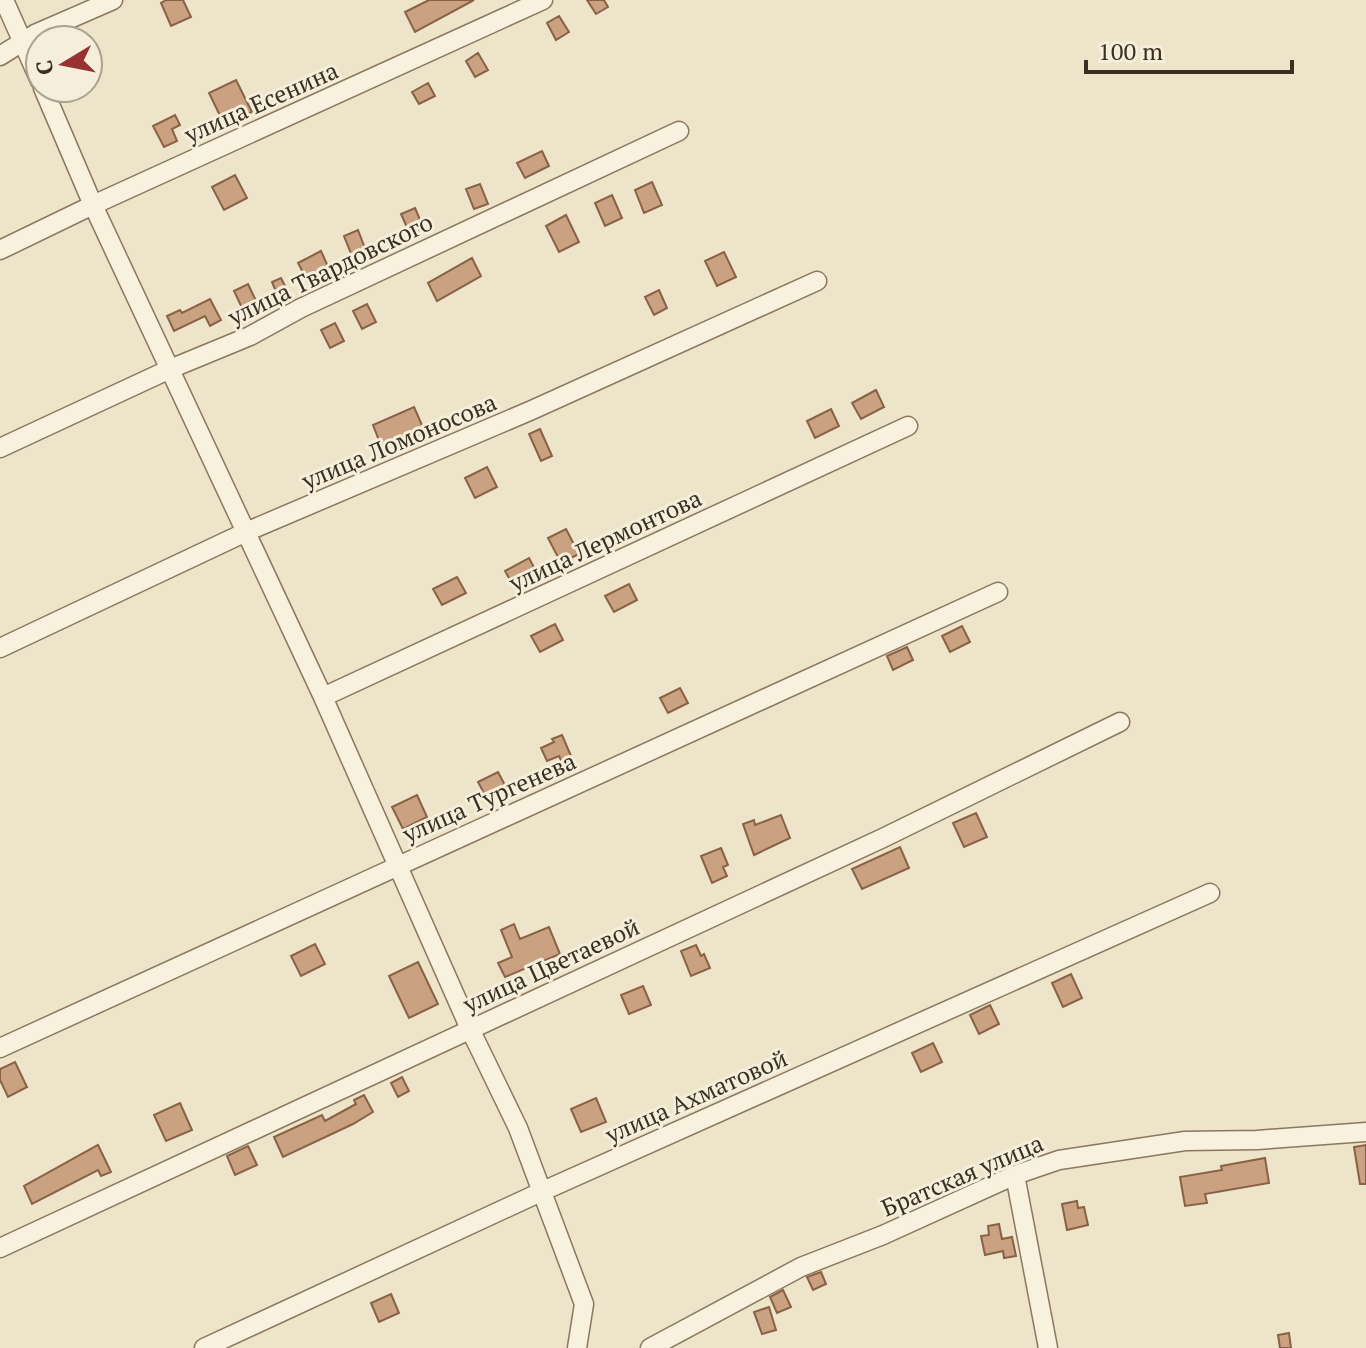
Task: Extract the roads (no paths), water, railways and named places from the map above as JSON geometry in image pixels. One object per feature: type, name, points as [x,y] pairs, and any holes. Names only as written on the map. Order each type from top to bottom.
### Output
[{"type":"street","points":[[0,56],[24,42],[4,0]]},
{"type":"street","points":[[58,24],[113,0]]},
{"type":"street","name":"улица Есенина","points":[[0,250],[543,0]]},
{"type":"street","points":[[50,104],[93,205],[323,697],[470,1029],[518,1128],[584,1304],[577,1348]]},
{"type":"street","name":"улица Твардовского","points":[[0,448],[170,369],[250,336],[301,308],[679,131]]},
{"type":"street","name":"улица Ломоносова","points":[[0,648],[246,532],[518,416],[817,281]]},
{"type":"street","name":"улица Лермонтова","points":[[323,697],[908,426]]},
{"type":"street","name":"улица Тургенева","points":[[0,1048],[998,592]]},
{"type":"street","name":"улица Цветаевой","points":[[0,1248],[883,838],[1120,722]]},
{"type":"street","name":"улица Ахматовой","points":[[204,1348],[543,1191],[1210,893]]},
{"type":"street","name":"Братская улица","points":[[650,1348],[801,1267],[883,1235],[1015,1175],[1059,1160],[1185,1141],[1257,1140],[1366,1132]]},
{"type":"street","points":[[1015,1175],[1048,1348]]}]
